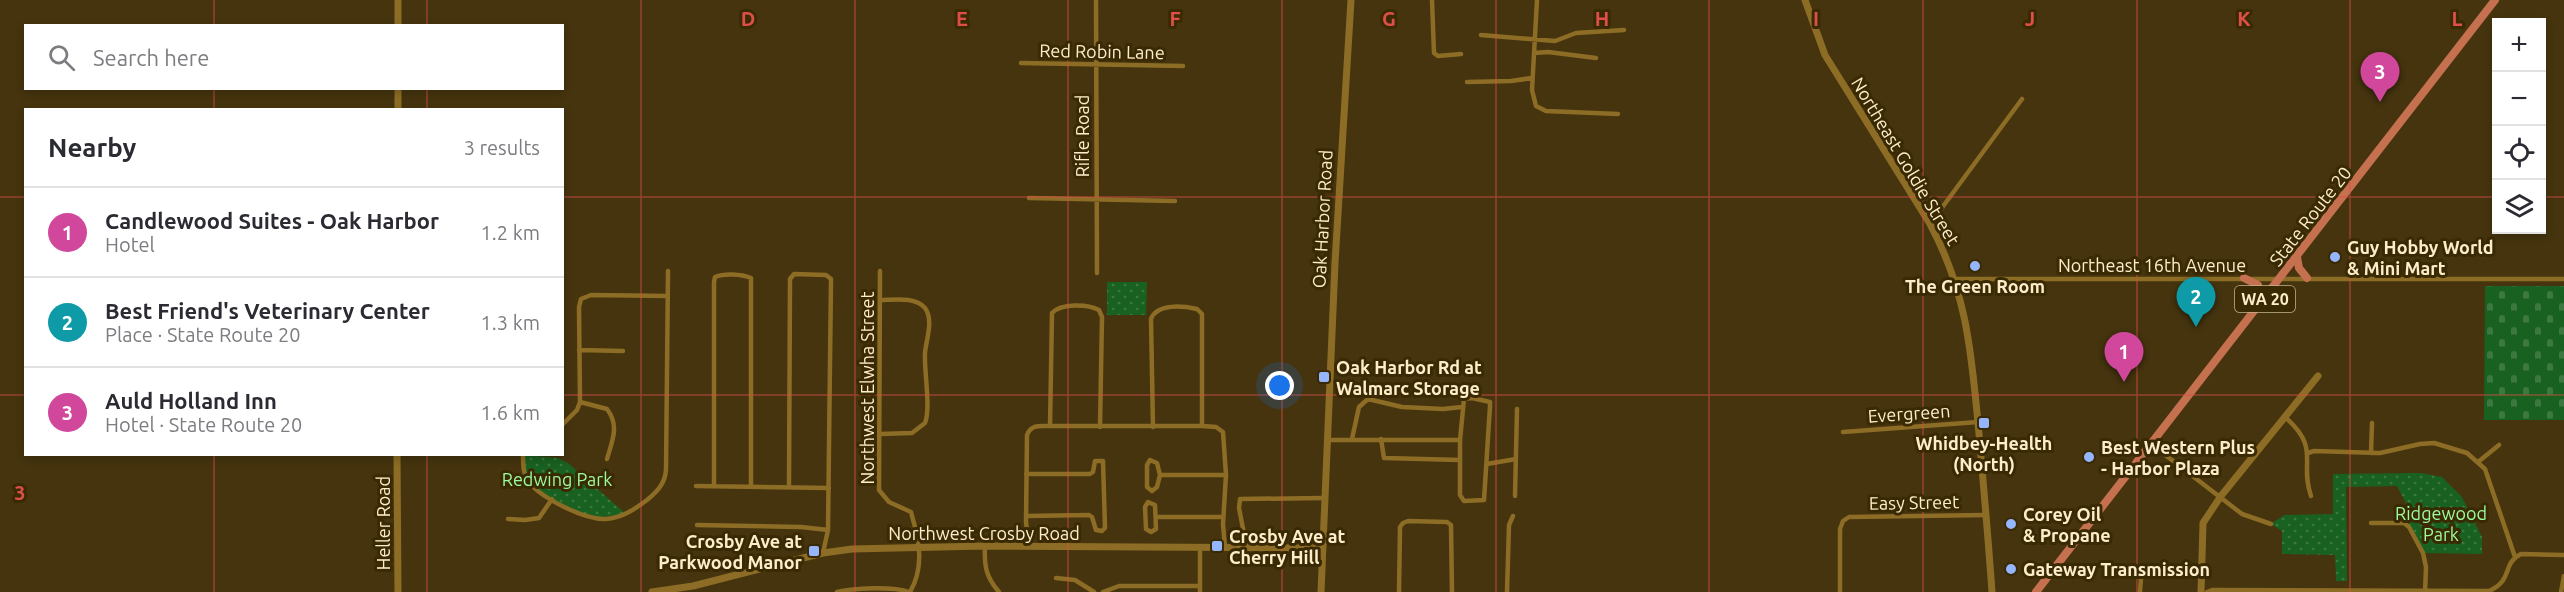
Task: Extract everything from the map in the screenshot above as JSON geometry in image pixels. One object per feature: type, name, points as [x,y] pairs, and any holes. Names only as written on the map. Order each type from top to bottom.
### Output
[{"type":"main road","name":"State Route 20","points":[[2036,592],[2495,0]]},
{"type":"main road","points":[[2297,257],[2300,271],[2307,278]]},
{"type":"main road","points":[[2244,278],[2258,285],[2262,302]]},
{"type":"street","points":[[398,0],[398,24]]},
{"type":"street","name":"Rifle Road","points":[[1096,0],[1097,273]]},
{"type":"street","name":"Oak Harbor Road","points":[[1321,592],[1335,262],[1351,0]]},
{"type":"street","points":[[1432,0],[1434,53],[1438,56],[1461,54]]},
{"type":"street","points":[[1537,0],[1532,78],[1533,100],[1540,109],[1586,114],[1618,114]]},
{"type":"street","name":"Northeast Goldie Street","points":[[1805,1],[1825,55],[1930,224],[1943,248],[1955,279],[1969,336],[1992,592]]},
{"type":"street","points":[[1481,35],[1555,41],[1576,33],[1624,30]]},
{"type":"street","points":[[1534,53],[1548,52],[1596,58]]},
{"type":"street","name":"Red Robin Lane","points":[[1020,63],[1183,66]]},
{"type":"street","points":[[1467,82],[1532,78]]},
{"type":"street","points":[[398,90],[398,108]]},
{"type":"street","points":[[1930,224],[2022,99]]},
{"type":"street","points":[[1029,198],[1175,201]]},
{"type":"street","points":[[523,456],[525,476],[531,485],[583,515],[605,519],[626,514],[654,495],[662,486],[666,470],[668,271]]},
{"type":"street","name":"Northwest Elwha Street","points":[[880,271],[879,490],[889,502],[911,512],[920,548]]},
{"type":"street","points":[[789,485],[790,279],[794,274],[826,275],[831,279],[829,488],[828,530],[823,553]]},
{"type":"street","points":[[714,486],[714,282],[719,275],[742,275],[751,278],[751,485]]},
{"type":"street","name":"Northeast 16th Avenue","points":[[1955,279],[2564,279]]},
{"type":"street","points":[[564,423],[577,410],[580,402],[580,302],[585,296],[668,296]]},
{"type":"street","points":[[880,300],[921,304],[927,312],[929,323],[925,385],[928,408],[925,423],[912,433],[880,434]]},
{"type":"street","points":[[1050,426],[1052,313],[1062,306],[1091,307],[1098,310],[1102,317],[1100,427]]},
{"type":"street","points":[[1153,427],[1151,319],[1155,312],[1162,308],[1197,309],[1202,314],[1202,426]]},
{"type":"street","points":[[579,350],[623,351]]},
{"type":"street","points":[[2201,592],[2203,523],[2221,496],[2318,376]]},
{"type":"street","points":[[1352,439],[1359,407],[1368,399],[1402,407],[1443,409],[1462,407]]},
{"type":"street","points":[[1464,399],[1486,399],[1490,402],[1484,500],[1464,501],[1460,495],[1460,440],[1464,399]]},
{"type":"street","points":[[580,402],[607,409],[612,415],[615,429],[607,459]]},
{"type":"street","points":[[1515,496],[1517,409]]},
{"type":"street","points":[[2286,418],[2300,430],[2308,453],[2308,489],[2311,496]]},
{"type":"street","name":"Evergreen","points":[[1843,432],[1978,422]]},
{"type":"street","points":[[2371,453],[2372,423]]},
{"type":"street","points":[[1029,547],[1026,474],[1029,430],[1034,426],[1202,426],[1216,427],[1223,432],[1226,475],[1223,517],[1225,548]]},
{"type":"street","points":[[1381,439],[1384,459],[1460,460]]},
{"type":"street","points":[[1328,440],[1460,440]]},
{"type":"street","points":[[2308,453],[2314,451],[2371,453],[2434,443],[2467,453],[2478,462],[2487,475],[2515,557]]},
{"type":"street","points":[[2151,444],[2242,514],[2271,524]]},
{"type":"street","points":[[2478,462],[2499,445]]},
{"type":"street","name":"Heller Road","points":[[397,456],[398,592]]},
{"type":"street","points":[[1487,464],[1516,459]]},
{"type":"street","points":[[1026,474],[1090,474],[1093,472],[1095,461],[1103,461],[1104,528],[1102,531],[1096,530],[1092,517],[1089,515],[1026,516]]},
{"type":"street","points":[[1148,461],[1156,461],[1160,475],[1156,489],[1149,489],[1148,461]]},
{"type":"street","points":[[1160,475],[1226,475]]},
{"type":"street","points":[[696,486],[789,485],[829,488]]},
{"type":"street","points":[[1247,549],[1239,508],[1240,500],[1324,498]]},
{"type":"street","points":[[508,519],[539,518],[552,499]]},
{"type":"street","points":[[1148,502],[1155,505],[1157,517],[1156,529],[1149,532],[1146,529],[1145,507],[1148,502]]},
{"type":"street","name":"Easy Street","points":[[1840,592],[1840,529],[1843,520],[1849,517],[1986,515]]},
{"type":"street","points":[[1508,592],[1509,525],[1514,516]]},
{"type":"street","points":[[1157,517],[1223,517]]},
{"type":"street","points":[[1399,592],[1400,527],[1408,520],[1446,522],[1451,525],[1452,592]]},
{"type":"street","points":[[2371,523],[2404,524],[2409,527],[2423,553],[2426,567],[2425,592]]},
{"type":"street","points":[[696,525],[801,526],[828,530]]},
{"type":"street","points":[[985,546],[985,572],[999,592]]},
{"type":"street","name":"Northwest Crosby Road","points":[[652,592],[704,584],[823,553],[852,549],[985,546],[1322,548]]},
{"type":"street","points":[[837,592],[885,589],[910,592],[921,565],[920,548]]},
{"type":"street","points":[[1103,592],[1119,586],[1200,589],[1200,548]]},
{"type":"street","points":[[2207,592],[2212,590],[2489,591],[2499,587],[2505,580],[2510,561],[2521,554],[2564,555]]},
{"type":"street","points":[[2561,592],[2564,576]]},
{"type":"street","points":[[1056,578],[1075,580],[1094,592]]},
{"type":"street","points":[[2140,592],[2141,578]]},
{"type":"street","points":[[704,584],[705,592]]},
{"type":"green space","points":[[1107,282],[1147,282],[1146,315],[1107,315]]},
{"type":"green space","points":[[2485,286],[2564,286],[2564,420],[2484,420]]},
{"type":"green space","name":"Redwing Park","points":[[523,456],[558,458],[568,463],[626,514],[593,518],[552,499],[531,485],[525,476]]},
{"type":"green space","name":"Ridgewood Park","points":[[2421,473],[2442,477],[2462,497],[2482,537],[2482,554],[2423,553],[2409,527],[2406,503],[2397,486],[2346,487],[2347,581],[2336,581],[2335,555],[2282,554],[2282,531],[2271,524],[2284,515],[2333,514],[2333,474]]},
{"type":"place","name":"Auld Holland Inn","points":[[2380,102]]},
{"type":"place","name":"Guy Hobby World & Mini Mart","points":[[2335,257]]},
{"type":"place","name":"The Green Room","points":[[1975,266]]},
{"type":"place","name":"Best Friend's Veterinary Center","points":[[2196,327]]},
{"type":"place","name":"Oak Harbor Rd at Walmarc Storage","points":[[1324,377]]},
{"type":"place","name":"Candlewood Suites - Oak Harbor","points":[[2124,382]]},
{"type":"place","name":"Whidbey-Health (North)","points":[[1984,423]]},
{"type":"place","name":"Best Western Plus - Harbor Plaza","points":[[2089,457]]},
{"type":"place","name":"Corey Oil & Propane","points":[[2011,524]]},
{"type":"place","name":"Crosby Ave at Cherry Hill","points":[[1217,546]]},
{"type":"place","name":"Crosby Ave at Parkwood Manor","points":[[814,551]]},
{"type":"place","name":"Gateway Transmission","points":[[2011,569]]}]
